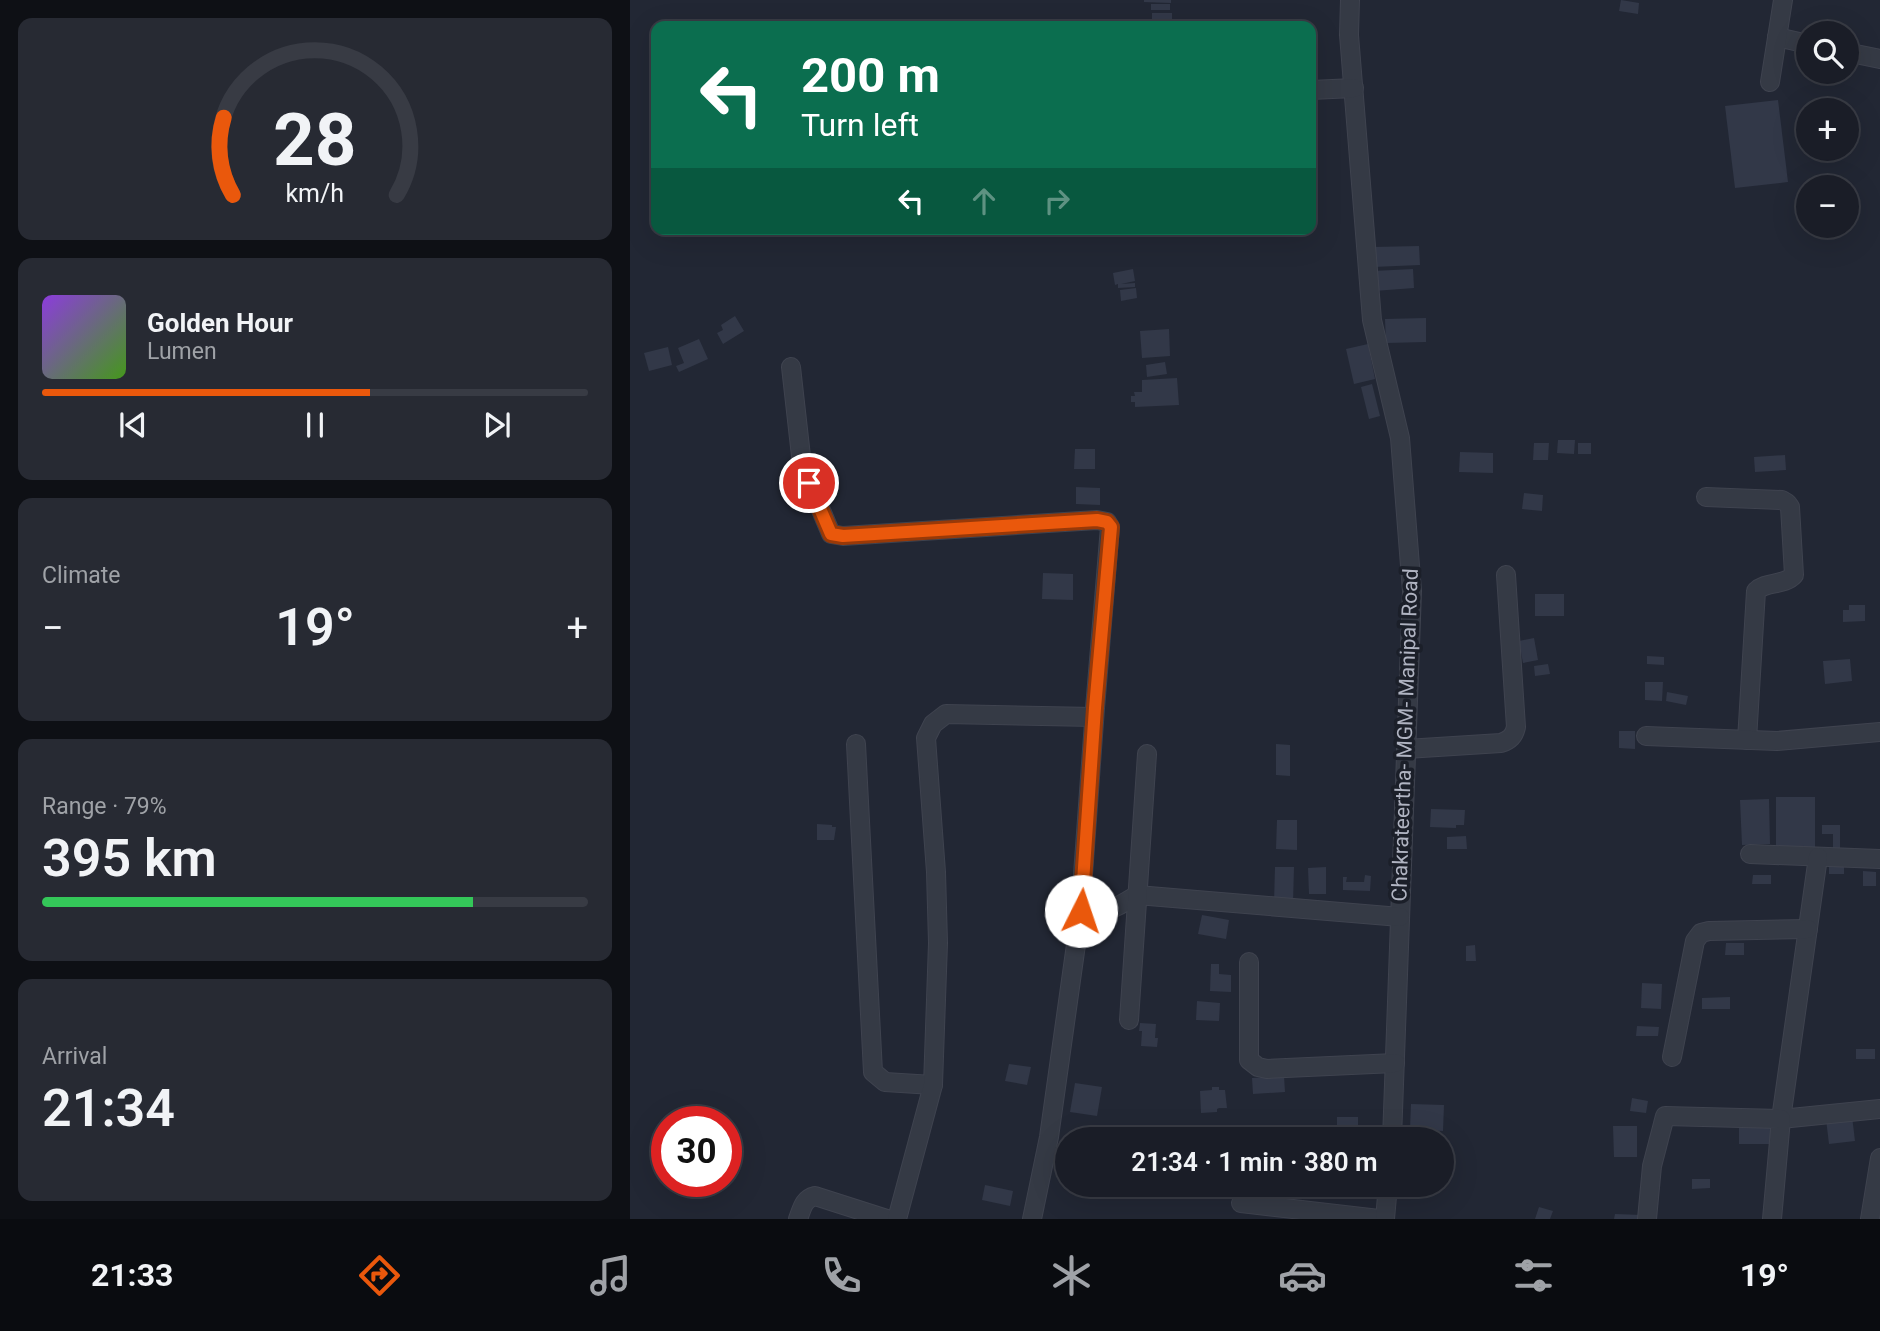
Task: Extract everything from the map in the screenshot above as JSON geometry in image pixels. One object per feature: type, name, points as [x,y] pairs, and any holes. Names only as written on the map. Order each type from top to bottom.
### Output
[{"type":"street","name":"Chakrateertha- MGM- Manipal Road","points":[[1350,0],[1349,35],[1372,320],[1400,438],[1412,591],[1392,1127]]},
{"type":"street","points":[[1770,82],[1783,0]]},
{"type":"street","points":[[1777,37],[1796,41]]},
{"type":"street","points":[[1859,55],[1880,59]]},
{"type":"street","points":[[1316,90],[1353,88]]},
{"type":"street","points":[[791,367],[802,465],[831,534],[843,536],[1084,521],[1107,522],[1111,527],[1094,717],[1081,911],[1049,1137],[1032,1219]]},
{"type":"street","points":[[1706,497],[1782,500],[1790,507],[1794,575],[1789,580],[1763,586],[1756,592],[1747,740]]},
{"type":"street","points":[[1406,749],[1501,743],[1514,734],[1516,727],[1506,575]]},
{"type":"street","points":[[897,1219],[933,1085],[938,943],[936,872],[926,738],[933,724],[946,714],[1094,717]]},
{"type":"street","points":[[1646,736],[1777,741],[1880,732]]},
{"type":"street","points":[[856,744],[873,1072],[885,1082],[933,1085]]},
{"type":"street","points":[[1129,1020],[1147,754]]},
{"type":"street","points":[[1750,854],[1880,859]]},
{"type":"street","points":[[1772,1219],[1781,1119],[1818,857]]},
{"type":"street","points":[[1081,911],[1102,913],[1137,894],[1400,917]]},
{"type":"street","points":[[1672,1057],[1695,941],[1700,933],[1808,929]]},
{"type":"street","points":[[1249,962],[1249,1060],[1258,1067],[1267,1069],[1395,1063]]},
{"type":"street","points":[[1647,1219],[1652,1166],[1665,1116],[1781,1119],[1880,1109]]},
{"type":"street","points":[[1870,1219],[1880,1158]]},
{"type":"street","points":[[798,1219],[805,1201],[815,1196],[887,1219]]},
{"type":"street","points":[[1385,1219],[1387,1197]]},
{"type":"street","points":[[1241,1203],[1379,1219]]},
{"type":"building","points":[[1171,0],[1171,3],[1144,2]]},
{"type":"building","points":[[1621,0],[1639,3],[1638,14],[1619,11]]},
{"type":"building","points":[[1151,4],[1170,4],[1170,10],[1151,10]]},
{"type":"building","points":[[1152,13],[1172,13],[1172,21],[1152,21]]},
{"type":"building","points":[[1778,100],[1788,182],[1735,188],[1725,106]]},
{"type":"building","points":[[1419,246],[1420,265],[1373,267],[1373,247]]},
{"type":"building","points":[[1133,269],[1135,281],[1121,284],[1135,283],[1135,287],[1118,288],[1113,273]]},
{"type":"building","points":[[1413,269],[1414,288],[1374,291],[1373,271]]},
{"type":"building","points":[[1136,288],[1137,298],[1121,301],[1120,290]]},
{"type":"building","points":[[735,316],[744,331],[723,344],[717,333],[723,330],[721,325]]},
{"type":"building","points":[[1426,318],[1426,342],[1386,343],[1385,319]]},
{"type":"building","points":[[1169,329],[1170,356],[1142,358],[1140,331]]},
{"type":"building","points":[[699,339],[708,359],[679,372],[676,366],[684,363],[678,348]]},
{"type":"building","points":[[1368,344],[1375,379],[1354,384],[1346,349]]},
{"type":"building","points":[[668,347],[672,365],[649,371],[644,353]]},
{"type":"building","points":[[1165,362],[1167,374],[1147,377],[1146,365]]},
{"type":"building","points":[[1177,378],[1179,405],[1135,407],[1135,402],[1131,402],[1131,396],[1135,396],[1134,392],[1142,392],[1142,380]]},
{"type":"building","points":[[1372,384],[1380,416],[1369,419],[1361,387]]},
{"type":"building","points":[[1558,440],[1575,440],[1574,454],[1557,453]]},
{"type":"building","points":[[1534,443],[1549,443],[1548,460],[1533,460]]},
{"type":"building","points":[[1578,443],[1591,443],[1591,454],[1578,454]]},
{"type":"building","points":[[1075,449],[1095,449],[1095,469],[1074,469]]},
{"type":"building","points":[[1460,452],[1493,453],[1493,473],[1459,472]]},
{"type":"building","points":[[1785,455],[1786,470],[1755,472],[1754,457]]},
{"type":"building","points":[[1076,487],[1100,488],[1100,505],[1076,504]]},
{"type":"building","points":[[1524,493],[1543,495],[1542,511],[1522,509]]},
{"type":"building","points":[[1043,573],[1073,574],[1073,600],[1042,599]]},
{"type":"building","points":[[1535,594],[1564,594],[1564,616],[1535,616]]},
{"type":"building","points":[[1849,605],[1865,605],[1865,621],[1843,622],[1843,610],[1849,610]]},
{"type":"building","points":[[1534,638],[1538,660],[1523,663],[1519,641]]},
{"type":"building","points":[[1647,656],[1664,657],[1664,665],[1647,664]]},
{"type":"building","points":[[1850,659],[1852,681],[1825,684],[1823,661]]},
{"type":"building","points":[[1548,664],[1550,674],[1535,676],[1534,666]]},
{"type":"building","points":[[1645,682],[1663,682],[1662,701],[1645,700]]},
{"type":"building","points":[[1667,692],[1688,696],[1686,705],[1666,701]]},
{"type":"building","points":[[1619,731],[1635,731],[1635,749],[1619,748]]},
{"type":"building","points":[[1276,744],[1290,745],[1290,776],[1276,775]]},
{"type":"building","points":[[1776,797],[1815,797],[1815,848],[1776,848]]},
{"type":"building","points":[[1769,799],[1770,844],[1742,845],[1740,800]]},
{"type":"building","points":[[1431,809],[1465,810],[1464,825],[1456,825],[1456,828],[1430,827]]},
{"type":"building","points":[[1277,820],[1297,820],[1297,850],[1276,849]]},
{"type":"building","points":[[817,824],[836,827],[834,840],[817,840]]},
{"type":"building","points":[[1822,825],[1840,825],[1840,848],[1833,848],[1833,834],[1822,834]]},
{"type":"building","points":[[1466,836],[1467,849],[1447,849],[1447,837]]},
{"type":"building","points":[[1275,867],[1294,867],[1293,903],[1274,903]]},
{"type":"building","points":[[1326,867],[1326,894],[1309,894],[1308,868]]},
{"type":"building","points":[[1829,867],[1844,867],[1844,874],[1829,874]]},
{"type":"building","points":[[1863,871],[1876,872],[1876,886],[1863,886]]},
{"type":"building","points":[[1365,875],[1371,876],[1370,891],[1343,890],[1343,877],[1347,877],[1346,882],[1364,882]]},
{"type":"building","points":[[1753,875],[1771,875],[1771,884],[1752,884]]},
{"type":"building","points":[[1202,915],[1229,920],[1226,939],[1198,934]]},
{"type":"building","points":[[1726,943],[1744,943],[1744,955],[1725,955]]},
{"type":"building","points":[[1475,945],[1476,961],[1466,961],[1466,946]]},
{"type":"building","points":[[1211,964],[1219,964],[1219,974],[1231,975],[1231,992],[1210,991]]},
{"type":"building","points":[[1642,983],[1662,984],[1661,1009],[1641,1008]]},
{"type":"building","points":[[1730,997],[1730,1009],[1702,1009],[1702,998]]},
{"type":"building","points":[[1197,1001],[1220,1003],[1219,1021],[1196,1020]]},
{"type":"building","points":[[1140,1023],[1156,1024],[1157,1047],[1141,1046]]},
{"type":"building","points":[[1637,1026],[1659,1027],[1658,1036],[1636,1036]]},
{"type":"building","points":[[1856,1049],[1875,1049],[1875,1059],[1856,1059]]},
{"type":"building","points":[[1009,1064],[1031,1067],[1027,1085],[1005,1081]]},
{"type":"building","points":[[1284,1076],[1285,1092],[1253,1094],[1252,1078]]},
{"type":"building","points":[[1075,1083],[1102,1087],[1097,1116],[1070,1112]]},
{"type":"building","points":[[1212,1087],[1225,1090],[1227,1108],[1201,1113],[1200,1091],[1212,1090]]},
{"type":"building","points":[[1632,1098],[1648,1101],[1646,1113],[1630,1111]]},
{"type":"building","points":[[1411,1104],[1444,1105],[1443,1127],[1410,1127]]},
{"type":"building","points":[[1852,1116],[1855,1141],[1829,1144],[1826,1119]]},
{"type":"building","points":[[1337,1117],[1358,1117],[1358,1127],[1337,1127]]},
{"type":"building","points":[[1613,1126],[1637,1126],[1637,1157],[1614,1157]]},
{"type":"building","points":[[1771,1127],[1771,1144],[1739,1144],[1739,1128]]},
{"type":"building","points":[[1692,1179],[1710,1179],[1710,1188],[1692,1189]]},
{"type":"building","points":[[985,1185],[1013,1191],[1010,1206],[982,1200]]},
{"type":"building","points":[[1539,1207],[1553,1211],[1550,1219],[1535,1219]]},
{"type":"building","points":[[1615,1214],[1642,1215],[1642,1219],[1614,1219]]},
{"type":"route","points":[[809,483],[831,534],[843,536],[1097,520],[1107,522],[1111,527],[1081,911]]}]
